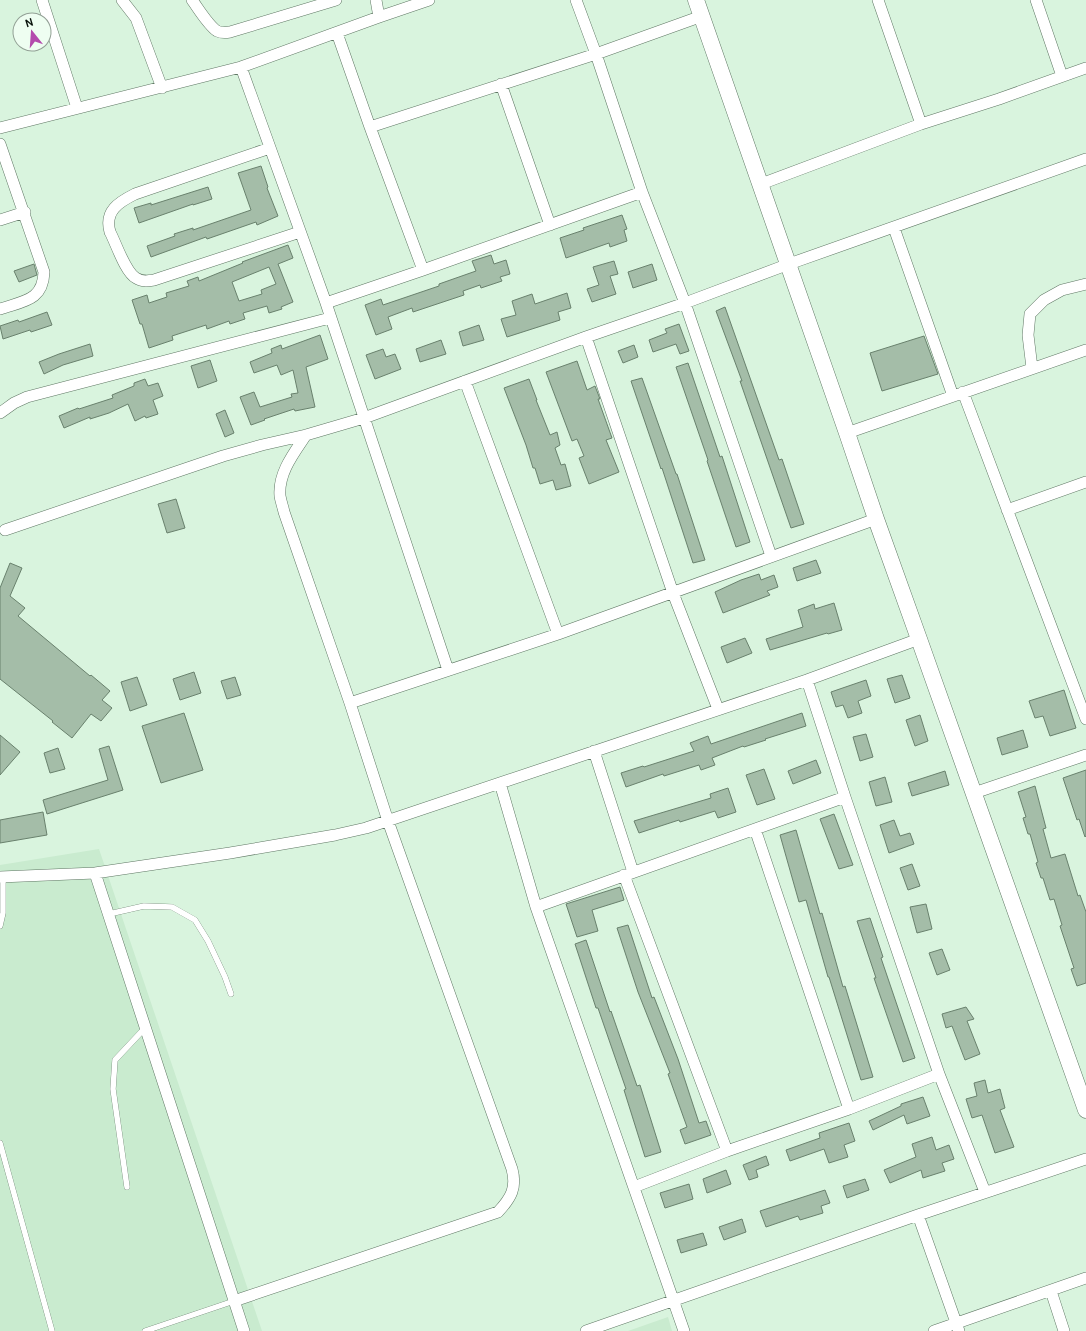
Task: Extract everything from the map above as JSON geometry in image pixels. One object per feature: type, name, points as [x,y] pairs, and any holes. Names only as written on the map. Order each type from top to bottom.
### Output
[{"type":"street","points":[[42,0],[77,108]]},
{"type":"street","points":[[122,0],[136,18],[162,88]]},
{"type":"street","points":[[192,0],[213,27],[218,32],[224,33],[336,0]]},
{"type":"street","points":[[376,0],[379,17]]},
{"type":"street","points":[[0,128],[241,67],[429,0]]},
{"type":"street","points":[[576,0],[596,54],[642,192],[685,303],[771,556]]},
{"type":"street","points":[[696,0],[789,264],[876,519],[1086,1110]]},
{"type":"street","points":[[878,0],[921,124]]},
{"type":"street","points":[[1036,0],[1062,76]]},
{"type":"street","points":[[370,127],[596,54],[702,16]]},
{"type":"street","points":[[337,33],[423,270]]},
{"type":"street","points":[[241,67],[326,303],[448,670]]},
{"type":"street","points":[[761,184],[921,124],[999,99],[1086,68]]},
{"type":"street","points":[[501,84],[550,225]]},
{"type":"street","points":[[0,144],[44,272],[44,283],[40,291],[32,298],[0,309]]},
{"type":"street","points":[[270,148],[136,194],[121,201],[112,211],[109,218],[108,225],[110,232],[129,273],[144,281],[154,280],[300,232]]},
{"type":"street","points":[[5,530],[223,456],[306,435],[364,418],[586,337],[685,303],[789,264],[1086,159]]},
{"type":"street","points":[[326,303],[642,192]]},
{"type":"street","points":[[0,220],[24,212]]},
{"type":"street","points":[[894,228],[958,394],[1007,510],[1086,719]]},
{"type":"street","points":[[1032,368],[1028,335],[1030,314],[1044,300],[1062,290],[1086,284]]},
{"type":"street","points":[[0,413],[14,403],[27,397],[330,318]]},
{"type":"street","points":[[586,337],[673,593],[718,709]]},
{"type":"street","points":[[847,433],[1086,350]]},
{"type":"street","points":[[465,381],[558,634]]},
{"type":"street","points":[[234,1301],[498,1212],[509,1201],[515,1180],[388,821],[350,703],[286,519],[280,496],[282,479],[288,464],[306,435]]},
{"type":"street","points":[[1007,510],[1086,482]]},
{"type":"street","points":[[350,703],[558,634],[876,519]]},
{"type":"street","points":[[2,878],[95,873],[321,838],[366,828],[808,680],[919,639]]},
{"type":"street","points":[[808,680],[845,796],[939,1074],[985,1192]]},
{"type":"street","points":[[594,751],[629,873],[727,1151]]},
{"type":"street","points":[[974,793],[1086,755]]},
{"type":"street","points":[[500,783],[536,907],[684,1331]]},
{"type":"street","points":[[536,907],[845,796]]},
{"type":"street","points":[[755,829],[849,1109]]},
{"type":"street","points":[[95,873],[244,1331]]},
{"type":"street","points":[[634,1187],[727,1151],[849,1109],[939,1074]]},
{"type":"street","points":[[586,1331],[918,1215],[1086,1159]]},
{"type":"street","points":[[918,1215],[958,1327]]},
{"type":"street","points":[[934,1331],[958,1327],[1086,1278]]},
{"type":"street","points":[[1051,1291],[1064,1331]]},
{"type":"lane","points":[[0,926],[3,913],[2,878]]},
{"type":"lane","points":[[109,914],[144,906],[172,907],[195,920],[208,941],[225,977],[231,994]]},
{"type":"lane","points":[[127,1187],[113,1088],[115,1060],[146,1028]]},
{"type":"lane","points":[[0,1143],[52,1331]]},
{"type":"lane","points":[[145,1331],[234,1301]]},
{"type":"shaded area","points":[[99,849],[262,1331],[0,1331],[0,865]]},
{"type":"shaded area","points":[[668,1317],[672,1331],[628,1331]]},
{"type":"building","points":[[261,166],[268,187],[267,188],[278,216],[257,225],[256,222],[207,239],[206,237],[151,257],[147,246],[175,236],[174,234],[193,228],[193,230],[251,210],[238,173]]},
{"type":"building","points":[[208,187],[212,199],[139,223],[134,208],[151,203],[151,205]]},
{"type":"building","points":[[622,215],[627,229],[624,230],[627,241],[610,247],[609,243],[566,258],[560,238],[584,230],[583,228]]},
{"type":"building","points":[[288,245],[293,258],[278,264],[293,302],[281,307],[282,309],[269,313],[267,306],[243,313],[245,319],[230,324],[229,321],[207,329],[206,325],[172,336],[173,340],[149,348],[142,324],[140,324],[132,300],[147,295],[149,303],[167,297],[166,293],[189,286],[187,281],[198,277],[199,281],[243,263],[242,262]],"holes":[[[269,267],[276,284],[261,290],[262,294],[239,301],[232,282]]]},
{"type":"building","points":[[491,255],[494,264],[506,260],[510,274],[500,277],[502,281],[481,288],[480,285],[463,291],[464,295],[413,312],[412,308],[388,317],[392,329],[376,335],[365,305],[381,299],[383,305],[439,286],[439,284],[476,271],[472,261]]},
{"type":"building","points":[[614,261],[618,274],[610,276],[616,294],[592,302],[587,289],[599,285],[593,267]]},
{"type":"building","points":[[34,264],[37,275],[19,282],[14,271]]},
{"type":"building","points":[[652,264],[657,280],[633,288],[628,272]]},
{"type":"building","points":[[567,293],[571,308],[558,312],[560,320],[507,337],[501,319],[516,315],[512,301],[532,294],[535,304]]},
{"type":"building","points":[[725,307],[779,460],[782,459],[804,524],[791,528],[740,381],[742,381],[716,311]]},
{"type":"building","points":[[47,312],[52,325],[31,332],[30,330],[3,339],[0,326],[18,320],[19,322]]},
{"type":"building","points":[[679,324],[689,351],[680,354],[676,344],[653,352],[649,340],[667,333],[665,329]]},
{"type":"building","points":[[479,325],[484,340],[463,346],[459,332]]},
{"type":"building","points":[[320,335],[328,359],[306,367],[315,407],[295,411],[294,409],[251,425],[240,397],[254,392],[260,407],[292,397],[291,394],[298,393],[293,370],[281,375],[277,365],[254,373],[250,362],[272,353],[271,349],[281,345],[282,349]]},
{"type":"building","points":[[924,336],[938,374],[882,391],[870,353]]},
{"type":"building","points":[[441,340],[446,354],[420,362],[416,349]]},
{"type":"building","points":[[90,344],[93,356],[63,365],[44,374],[39,362]]},
{"type":"building","points":[[634,345],[638,357],[623,363],[618,351]]},
{"type":"building","points":[[383,349],[386,357],[395,354],[401,369],[375,379],[366,355]]},
{"type":"building","points":[[210,360],[217,381],[198,388],[191,366]]},
{"type":"building","points":[[577,361],[587,390],[595,386],[600,399],[598,399],[612,438],[606,440],[619,472],[589,484],[579,458],[584,456],[577,439],[572,441],[546,372]]},
{"type":"building","points":[[688,363],[720,457],[722,456],[750,542],[736,547],[676,367]]},
{"type":"building","points":[[642,378],[677,474],[705,560],[693,563],[662,468],[661,469],[631,381]]},
{"type":"building","points":[[145,379],[148,386],[158,383],[163,396],[153,400],[158,414],[146,418],[145,416],[135,421],[128,404],[109,413],[90,419],[90,417],[64,428],[59,416],[78,408],[79,409],[113,398],[112,395],[134,386],[134,383]]},
{"type":"building","points":[[529,379],[550,435],[557,432],[560,445],[555,448],[561,465],[565,464],[571,486],[556,490],[553,480],[540,484],[535,468],[533,468],[526,445],[504,388]]},
{"type":"building","points":[[225,410],[234,433],[225,437],[216,414]]},
{"type":"building","points":[[176,499],[185,528],[167,533],[158,504]]},
{"type":"building","points":[[816,560],[821,573],[797,581],[793,568]]},
{"type":"building","points":[[10,563],[22,568],[10,596],[25,608],[18,616],[110,691],[102,700],[112,708],[101,721],[91,714],[72,738],[0,679],[0,588]]},
{"type":"building","points":[[759,574],[761,580],[774,575],[778,587],[767,591],[770,595],[723,613],[715,592],[741,580]]},
{"type":"building","points":[[834,603],[842,630],[770,650],[766,639],[803,627],[798,610],[814,604],[815,609]]},
{"type":"building","points":[[745,638],[752,653],[727,663],[721,647]]},
{"type":"building","points":[[194,672],[201,693],[180,700],[173,679]]},
{"type":"building","points":[[902,675],[910,698],[895,703],[887,679]]},
{"type":"building","points":[[137,677],[147,705],[130,711],[121,682]]},
{"type":"building","points":[[235,677],[241,695],[227,699],[221,681]]},
{"type":"building","points":[[866,680],[871,696],[858,701],[862,713],[848,718],[843,705],[836,707],[831,692]]},
{"type":"building","points":[[1064,690],[1076,728],[1050,736],[1043,716],[1035,718],[1029,701]]},
{"type":"building","points":[[184,713],[203,770],[161,783],[142,726]]},
{"type":"building","points":[[802,713],[806,726],[744,747],[743,746],[712,758],[715,765],[701,770],[699,765],[664,776],[663,774],[626,787],[621,773],[694,751],[690,743],[708,736],[711,744]]},
{"type":"building","points":[[920,715],[928,741],[915,746],[906,720]]},
{"type":"building","points":[[1023,730],[1028,747],[1002,755],[997,738]]},
{"type":"building","points":[[866,734],[873,757],[860,761],[853,737]]},
{"type":"building","points":[[0,735],[20,752],[0,775]]},
{"type":"building","points":[[109,746],[123,790],[47,814],[43,800],[108,780],[99,749]]},
{"type":"building","points":[[58,748],[65,769],[50,773],[44,753]]},
{"type":"building","points":[[816,760],[821,773],[793,784],[788,771]]},
{"type":"building","points":[[764,769],[775,799],[757,805],[746,775]]},
{"type":"building","points":[[1086,770],[1085,837],[1079,819],[1077,820],[1063,778]]},
{"type":"building","points":[[945,771],[949,785],[912,796],[908,783]]},
{"type":"building","points":[[885,777],[892,802],[876,806],[869,782]]},
{"type":"building","points":[[1035,786],[1046,828],[1043,829],[1051,858],[1065,854],[1078,896],[1080,895],[1086,912],[1086,983],[1077,986],[1071,969],[1074,968],[1060,926],[1062,925],[1054,899],[1050,900],[1043,878],[1041,878],[1036,863],[1038,862],[1030,834],[1028,834],[1023,818],[1026,817],[1018,792]]},
{"type":"building","points":[[728,788],[736,812],[718,818],[715,811],[680,822],[679,820],[639,833],[634,821],[711,798],[710,794]]},
{"type":"building","points":[[43,812],[47,835],[0,843],[0,820]]},
{"type":"building","points":[[834,814],[853,865],[839,869],[820,819]]},
{"type":"building","points":[[894,820],[900,836],[910,833],[914,844],[889,853],[880,825]]},
{"type":"building","points":[[796,830],[820,914],[822,913],[843,987],[845,986],[873,1077],[861,1080],[828,977],[806,900],[799,902],[780,835]]},
{"type":"building","points":[[912,864],[920,886],[908,890],[900,868]]},
{"type":"building","points":[[620,887],[624,900],[592,910],[598,931],[577,937],[566,904]]},
{"type":"building","points":[[926,904],[932,929],[917,933],[910,907]]},
{"type":"building","points":[[870,918],[883,957],[881,958],[915,1058],[903,1062],[874,978],[876,978],[857,921]]},
{"type":"building","points":[[628,925],[652,998],[654,997],[678,1059],[699,1123],[706,1121],[711,1135],[685,1144],[680,1130],[687,1127],[668,1074],[670,1073],[638,992],[617,928]]},
{"type":"building","points":[[586,940],[637,1086],[640,1085],[661,1152],[645,1157],[624,1090],[626,1089],[598,1008],[596,1008],[575,944]]},
{"type":"building","points":[[942,949],[950,970],[937,975],[929,953]]},
{"type":"building","points":[[966,1007],[974,1019],[967,1021],[980,1054],[965,1060],[952,1026],[946,1028],[942,1014]]},
{"type":"building","points":[[985,1080],[988,1093],[1000,1089],[1005,1108],[1000,1110],[1014,1147],[995,1153],[982,1115],[972,1118],[966,1099],[977,1096],[974,1083]]},
{"type":"building","points":[[923,1097],[930,1116],[907,1124],[904,1115],[873,1130],[869,1121],[901,1106],[901,1104]]},
{"type":"building","points":[[849,1123],[855,1141],[844,1145],[848,1157],[829,1163],[824,1149],[790,1161],[786,1150],[820,1138],[819,1133]]},
{"type":"building","points":[[932,1137],[936,1150],[949,1145],[954,1159],[942,1163],[945,1171],[923,1178],[921,1170],[890,1183],[884,1170],[916,1157],[912,1144]]},
{"type":"building","points":[[766,1156],[769,1165],[756,1170],[758,1177],[749,1180],[743,1165]]},
{"type":"building","points":[[726,1170],[731,1184],[707,1193],[703,1179]]},
{"type":"building","points":[[865,1179],[869,1190],[847,1198],[843,1186]]},
{"type":"building","points":[[689,1184],[693,1199],[665,1208],[660,1193]]},
{"type":"building","points":[[825,1190],[830,1203],[821,1206],[823,1213],[800,1220],[798,1216],[766,1227],[760,1211]]},
{"type":"building","points":[[742,1219],[746,1232],[724,1240],[719,1227]]},
{"type":"building","points":[[703,1233],[707,1245],[681,1253],[677,1240]]}]
